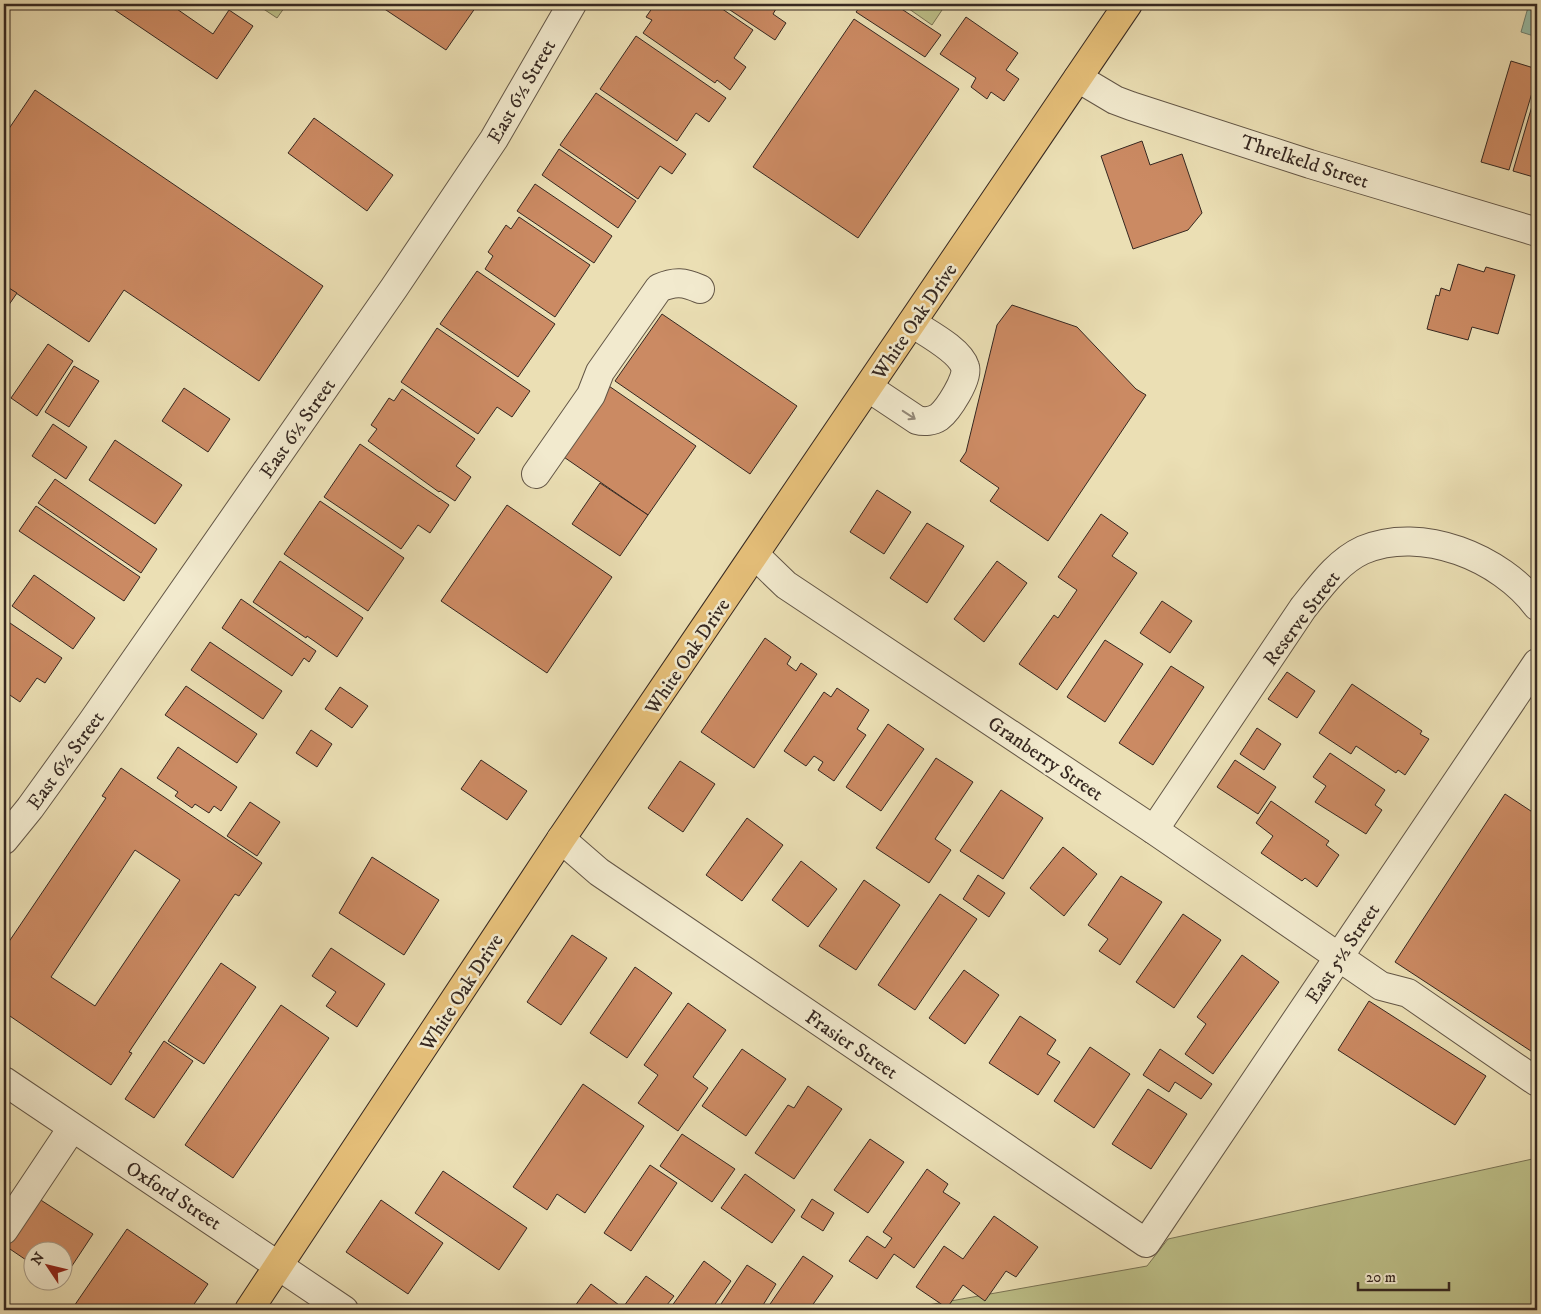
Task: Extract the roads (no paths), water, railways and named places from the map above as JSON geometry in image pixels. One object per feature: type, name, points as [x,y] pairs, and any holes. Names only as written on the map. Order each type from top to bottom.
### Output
[{"type":"main road","name":"White Oak Drive","points":[[249,1310],[561,839],[1128,4]]},
{"type":"street","name":"East 6½ Street","points":[[4,840],[30,808],[92,722],[394,288],[494,139],[572,4]]},
{"type":"street","name":"Threlkeld Street","points":[[1078,78],[1115,100],[1131,106],[1310,164],[1537,232]]},
{"type":"street","points":[[536,474],[591,395],[600,372],[659,288],[674,282],[687,283],[700,289]]},
{"type":"street","points":[[869,388],[917,420],[923,422],[940,416],[964,382],[966,368],[958,354],[912,323]]},
{"type":"street","name":"Reserve Street","points":[[1154,830],[1303,608],[1329,576],[1362,551],[1381,544],[1425,543],[1465,554],[1490,565],[1511,579],[1528,594],[1537,606]]},
{"type":"street","name":"Granberry Street","points":[[755,555],[786,585],[1154,830],[1339,958],[1381,986],[1408,993],[1537,1082]]},
{"type":"street","name":"East 5½ Street","points":[[1146,1243],[1537,663]]},
{"type":"street","name":"Frasier Street","points":[[561,839],[599,872],[1146,1243]]},
{"type":"street","name":"Oxford Street","points":[[4,1081],[344,1310]]},
{"type":"street","points":[[4,1230],[72,1128]]}]
